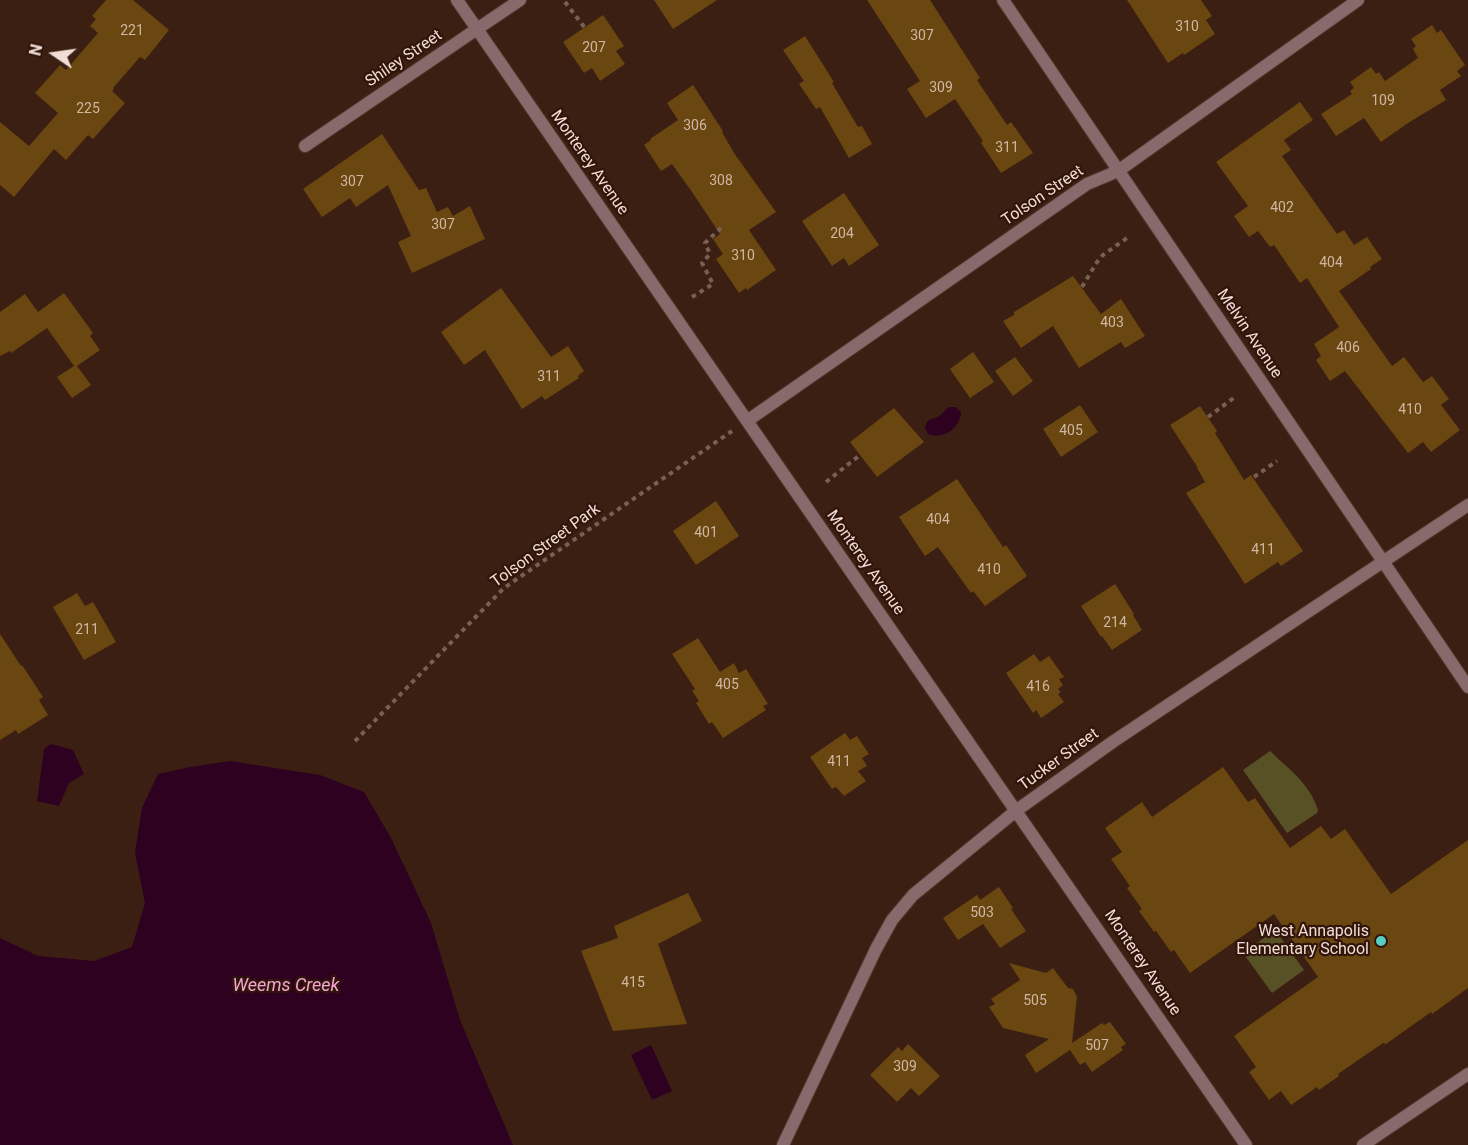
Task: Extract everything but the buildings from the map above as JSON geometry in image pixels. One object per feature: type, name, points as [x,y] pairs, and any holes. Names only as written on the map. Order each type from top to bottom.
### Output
[{"type":"street","name":"Monterey Avenue","points":[[457,0],[1246,1145]]},
{"type":"street","name":"Shiley Street","points":[[305,146],[520,0]]},
{"type":"street","name":"Melvin Avenue","points":[[1003,0],[1468,687]]},
{"type":"street","name":"Tolson Street","points":[[747,421],[1088,184],[1118,171],[1358,0]]},
{"type":"street","name":"Tucker Street","points":[[783,1145],[891,920],[913,895],[1017,810],[1114,741],[1468,505]]},
{"type":"street","points":[[1363,1145],[1468,1074]]},
{"type":"path","points":[[565,2],[585,28]]},
{"type":"path","points":[[692,297],[713,284],[702,263],[710,254],[705,243],[721,228]]},
{"type":"path","points":[[1082,287],[1103,255],[1127,238]]},
{"type":"path","points":[[1208,417],[1235,397]]},
{"type":"path","name":"Tolson Street Park","points":[[355,741],[504,588],[747,421]]},
{"type":"path","points":[[826,482],[860,455]]},
{"type":"path","points":[[1254,477],[1277,461]]},
{"type":"shaded area","points":[[1270,751],[1310,792],[1318,810],[1317,813],[1287,833],[1243,770]]},
{"type":"shaded area","points":[[1275,930],[1304,970],[1272,993],[1243,953]]},
{"type":"water","points":[[949,407],[956,407],[961,412],[958,423],[945,434],[928,434],[925,428],[927,422]]},
{"type":"water","points":[[51,744],[73,750],[84,774],[69,783],[59,806],[37,801],[44,749]]},
{"type":"water","name":"Weems Creek","points":[[230,761],[320,775],[364,792],[391,838],[431,923],[460,1020],[513,1145],[0,1145],[0,938],[38,956],[94,961],[132,947],[145,903],[135,853],[142,808],[158,774]]},
{"type":"water","points":[[651,1045],[672,1091],[652,1100],[631,1055]]},
{"type":"place","name":"West Annapolis Elementary School","points":[[1381,941]]}]
